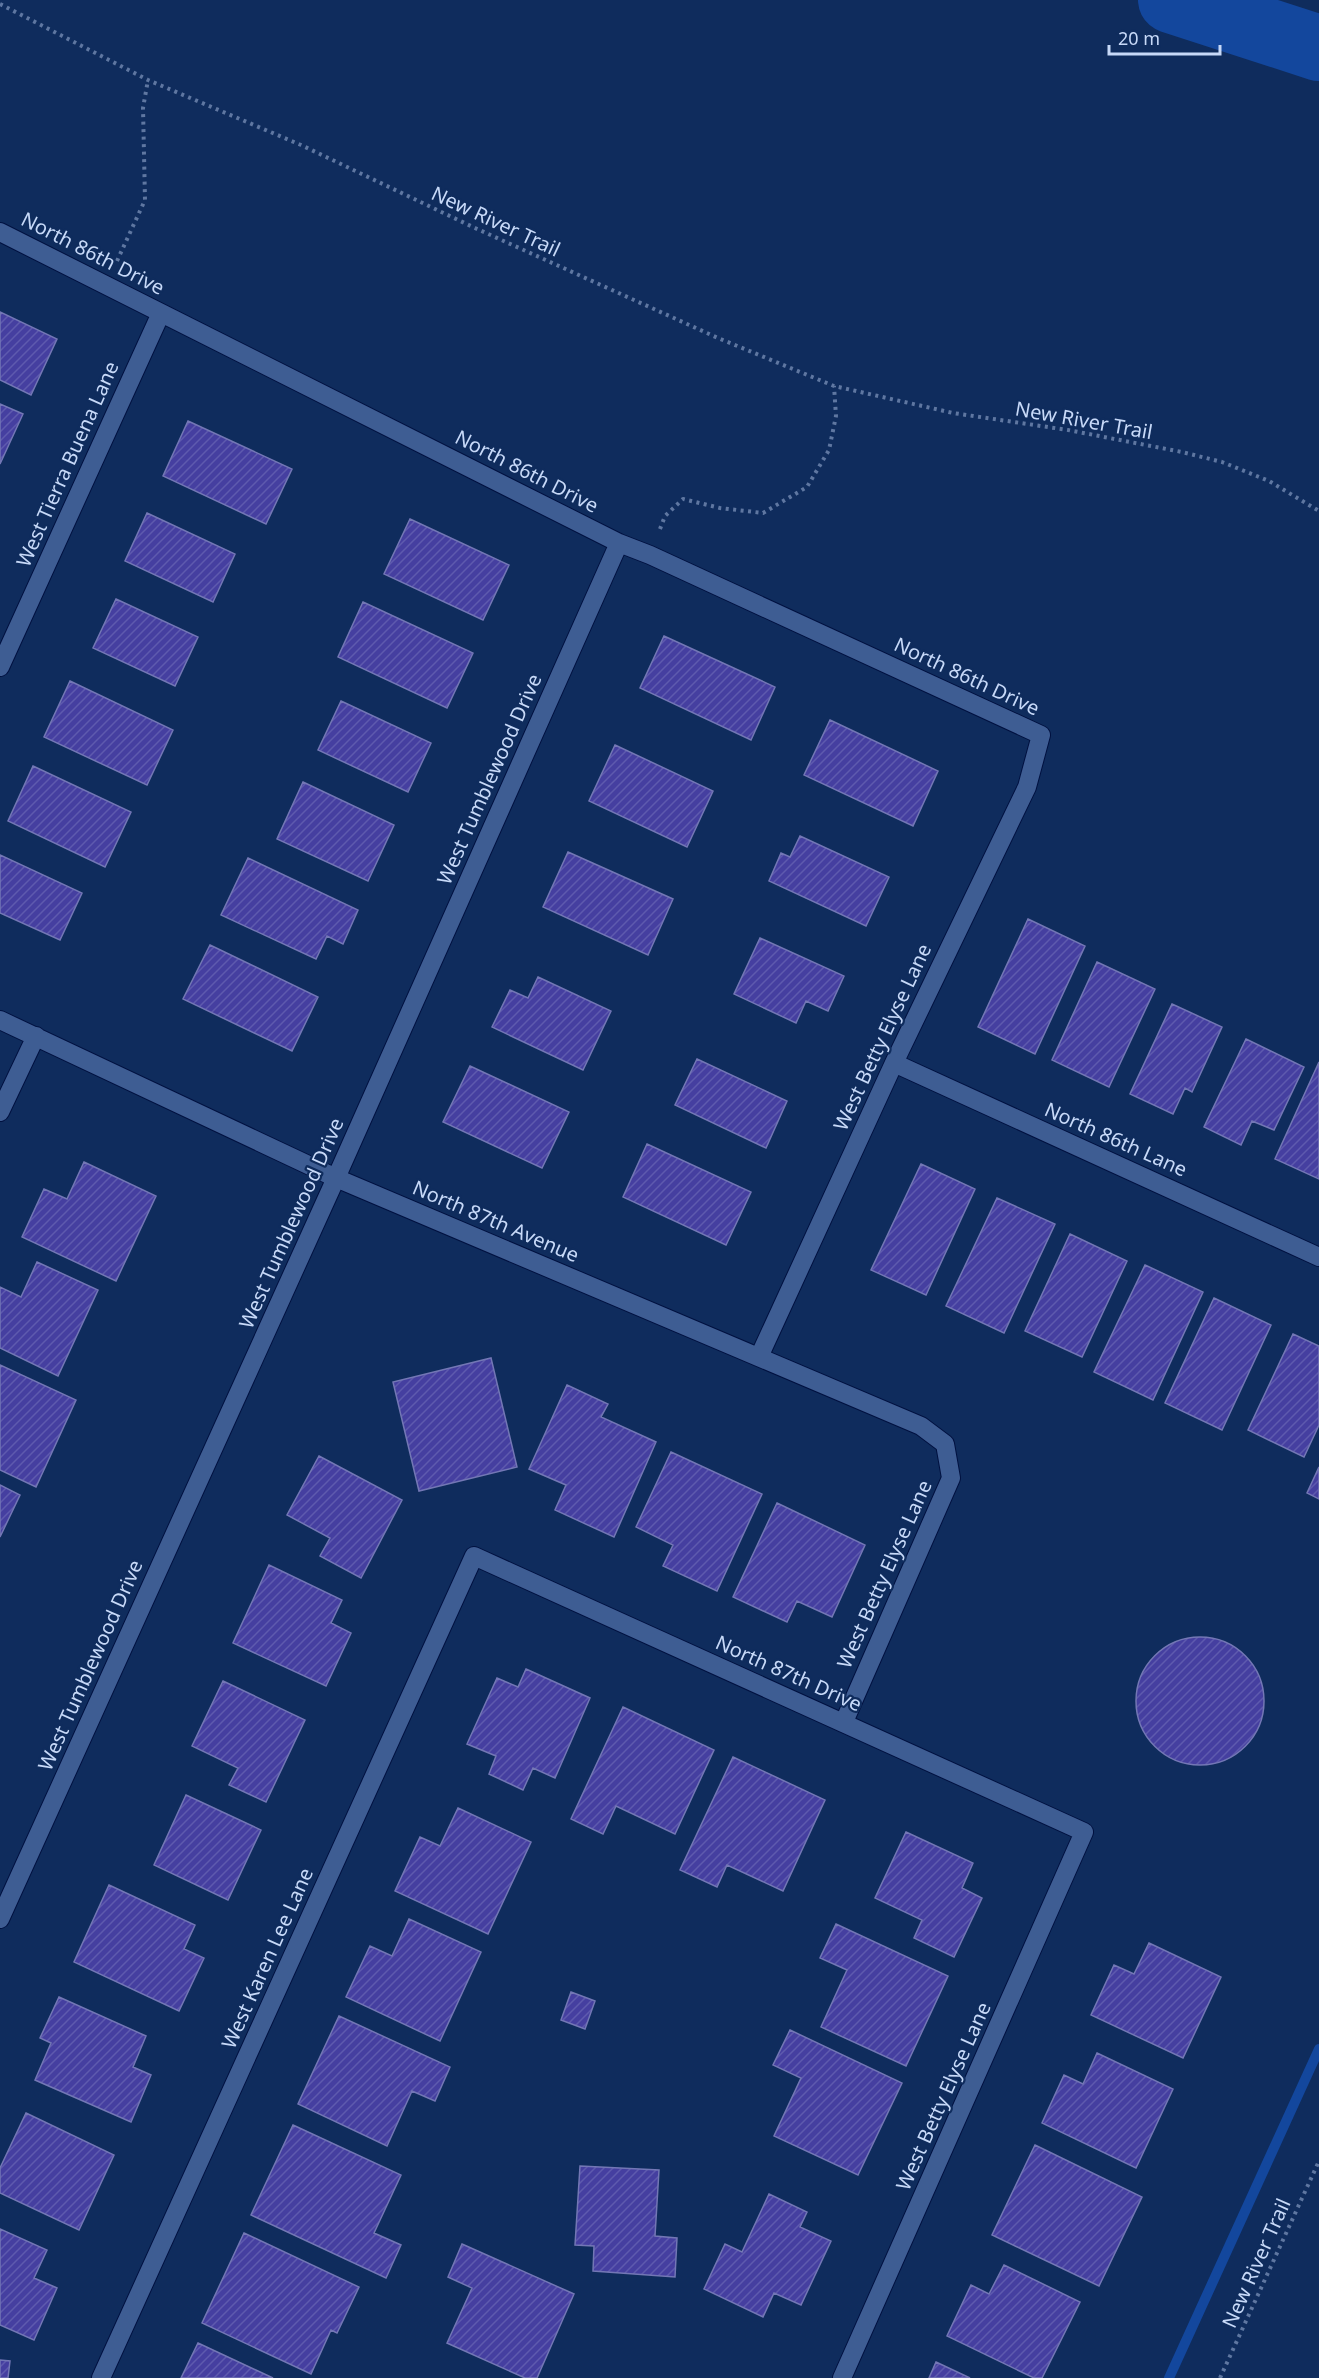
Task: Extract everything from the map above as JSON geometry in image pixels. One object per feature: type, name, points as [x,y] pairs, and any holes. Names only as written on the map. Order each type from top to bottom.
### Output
[{"type":"street","name":"North 86th Drive","points":[[0,232],[619,543],[650,555],[1041,735]]},
{"type":"street","name":"West Tierra Buena Lane","points":[[0,667],[161,313]]},
{"type":"street","name":"West Tumblewood Drive","points":[[0,1919],[336,1178],[619,543]]},
{"type":"street","name":"West Betty Elyse Lane","points":[[759,1357],[894,1063],[1027,787],[1041,735]]},
{"type":"street","name":"North 87th Avenue","points":[[0,1020],[336,1178],[921,1426],[945,1444],[951,1478]]},
{"type":"street","points":[[0,1112],[36,1035]]},
{"type":"street","name":"North 86th Lane","points":[[894,1063],[1319,1257]]},
{"type":"street","name":"West Betty Elyse Lane","points":[[844,1722],[951,1478]]},
{"type":"street","name":"North 87th Drive","points":[[474,1556],[1084,1832]]},
{"type":"street","name":"West Karen Lee Lane","points":[[101,2378],[474,1556]]},
{"type":"street","name":"West Betty Elyse Lane","points":[[842,2378],[1084,1832]]},
{"type":"path","name":"New River Trail","points":[[0,4],[148,80],[301,145],[475,228],[718,338],[834,386],[953,413],[1068,430],[1222,462],[1269,481],[1319,512]]},
{"type":"path","points":[[106,285],[145,200],[143,108],[148,80]]},
{"type":"path","points":[[650,555],[665,516],[683,499],[720,508],[763,513],[807,487],[829,450],[836,416],[834,386]]},
{"type":"path","name":"New River Trail","points":[[1220,2378],[1319,2161]]},
{"type":"building","points":[[0,312],[57,339],[31,395],[0,380]]},
{"type":"building","points":[[0,404],[23,414],[0,464]]},
{"type":"building","points":[[188,421],[292,469],[266,524],[163,476]]},
{"type":"building","points":[[147,513],[235,554],[213,602],[125,561]]},
{"type":"building","points":[[410,519],[509,565],[483,620],[384,574]]},
{"type":"building","points":[[116,599],[198,637],[175,686],[93,648]]},
{"type":"building","points":[[363,602],[473,653],[447,708],[338,657]]},
{"type":"building","points":[[664,636],[775,687],[751,740],[640,688]]},
{"type":"building","points":[[70,681],[173,730],[147,785],[44,737]]},
{"type":"building","points":[[341,701],[431,743],[408,792],[318,750]]},
{"type":"building","points":[[830,720],[938,771],[913,826],[804,775]]},
{"type":"building","points":[[615,745],[713,791],[687,847],[589,801]]},
{"type":"building","points":[[33,766],[131,812],[105,867],[8,821]]},
{"type":"building","points":[[303,782],[394,825],[368,881],[277,839]]},
{"type":"building","points":[[800,836],[889,877],[866,926],[769,881],[781,853],[790,857]]},
{"type":"building","points":[[568,852],[673,899],[648,955],[543,907]]},
{"type":"building","points":[[0,855],[82,893],[60,940],[0,913]]},
{"type":"building","points":[[248,858],[358,910],[343,944],[327,936],[316,959],[221,915]]},
{"type":"building","points":[[1028,919],[1085,946],[1035,1054],[978,1027]]},
{"type":"building","points":[[760,938],[844,976],[828,1011],[806,1001],[796,1023],[734,994]]},
{"type":"building","points":[[210,945],[318,997],[292,1051],[183,999]]},
{"type":"building","points":[[1097,962],[1155,989],[1109,1087],[1052,1060]]},
{"type":"building","points":[[538,977],[611,1011],[583,1070],[492,1027],[510,990],[528,998]]},
{"type":"building","points":[[1172,1004],[1222,1027],[1192,1092],[1185,1088],[1173,1114],[1130,1094]]},
{"type":"building","points":[[1246,1039],[1304,1067],[1274,1130],[1252,1121],[1241,1145],[1204,1127]]},
{"type":"building","points":[[697,1059],[787,1101],[766,1148],[675,1105]]},
{"type":"building","points":[[1319,1062],[1319,1179],[1275,1159]]},
{"type":"building","points":[[470,1066],[569,1112],[542,1168],[443,1122]]},
{"type":"building","points":[[647,1144],[751,1192],[726,1245],[623,1197]]},
{"type":"building","points":[[84,1162],[156,1196],[116,1281],[22,1237],[44,1189],[67,1199]]},
{"type":"building","points":[[921,1164],[975,1189],[926,1295],[871,1270]]},
{"type":"building","points":[[997,1198],[1055,1224],[1004,1333],[946,1306]]},
{"type":"building","points":[[1070,1234],[1127,1261],[1082,1357],[1025,1331]]},
{"type":"building","points":[[37,1262],[98,1290],[58,1376],[0,1348],[0,1287],[21,1297]]},
{"type":"building","points":[[1145,1265],[1203,1292],[1153,1400],[1094,1372]]},
{"type":"building","points":[[1214,1298],[1271,1325],[1222,1430],[1165,1403]]},
{"type":"building","points":[[1293,1334],[1319,1346],[1319,1425],[1304,1457],[1248,1430]]},
{"type":"building","points":[[491,1358],[517,1467],[419,1491],[393,1382]]},
{"type":"building","points":[[0,1365],[76,1400],[36,1487],[0,1470]]},
{"type":"building","points":[[567,1385],[608,1404],[601,1417],[656,1442],[614,1537],[555,1510],[566,1485],[529,1469]]},
{"type":"building","points":[[671,1452],[762,1494],[717,1591],[663,1566],[673,1545],[636,1527]]},
{"type":"building","points":[[319,1456],[402,1500],[361,1578],[320,1556],[330,1538],[287,1515]]},
{"type":"building","points":[[1319,1467],[1319,1499],[1307,1493]]},
{"type":"building","points":[[0,1485],[20,1495],[0,1537]]},
{"type":"building","points":[[777,1503],[865,1545],[832,1617],[797,1601],[787,1622],[733,1597]]},
{"type":"building","points":[[269,1565],[342,1600],[331,1623],[351,1633],[326,1686],[233,1643]]},
{"type":"building","points":[[1200,1637],[1224,1642],[1245,1656],[1259,1677],[1264,1701],[1259,1725],[1245,1746],[1224,1760],[1200,1765],[1176,1760],[1155,1746],[1141,1725],[1136,1701],[1141,1677],[1155,1656],[1176,1642]]},
{"type":"building","points":[[526,1669],[590,1698],[555,1778],[533,1768],[523,1790],[489,1774],[496,1756],[467,1744],[497,1678],[518,1687]]},
{"type":"building","points":[[223,1681],[305,1720],[266,1802],[229,1785],[238,1768],[192,1746]]},
{"type":"building","points":[[623,1707],[714,1750],[675,1834],[616,1806],[603,1834],[571,1819]]},
{"type":"building","points":[[733,1757],[825,1800],[783,1891],[727,1865],[717,1887],[680,1870]]},
{"type":"building","points":[[186,1795],[261,1830],[228,1900],[154,1865]]},
{"type":"building","points":[[458,1808],[531,1842],[488,1934],[395,1891],[420,1837],[440,1846]]},
{"type":"building","points":[[906,1832],[973,1863],[962,1888],[982,1898],[954,1957],[914,1938],[922,1920],[875,1898]]},
{"type":"building","points":[[109,1885],[195,1925],[184,1949],[204,1958],[179,2011],[74,1962]]},
{"type":"building","points":[[409,1919],[481,1952],[440,2041],[346,1997],[370,1946],[392,1956]]},
{"type":"building","points":[[836,1924],[948,1976],[906,2066],[821,2027],[847,1970],[820,1958]]},
{"type":"building","points":[[1149,1943],[1221,1977],[1183,2058],[1091,2015],[1114,1965],[1134,1974]]},
{"type":"building","points":[[571,1992],[595,2001],[585,2029],[561,2020]]},
{"type":"building","points":[[59,1997],[146,2036],[133,2067],[151,2075],[131,2122],[35,2080],[51,2043],[40,2038]]},
{"type":"building","points":[[339,2016],[450,2067],[435,2101],[412,2091],[387,2146],[298,2104]]},
{"type":"building","points":[[790,2030],[902,2083],[858,2175],[774,2136],[801,2078],[773,2065]]},
{"type":"building","points":[[1097,2053],[1173,2089],[1136,2168],[1042,2123],[1064,2075],[1083,2084]]},
{"type":"building","points":[[26,2113],[114,2155],[79,2230],[0,2193],[0,2168]]},
{"type":"building","points":[[293,2125],[401,2175],[374,2233],[401,2245],[386,2278],[251,2215]]},
{"type":"building","points":[[1035,2145],[1142,2197],[1099,2286],[992,2235]]},
{"type":"building","points":[[580,2166],[659,2170],[655,2236],[677,2238],[675,2277],[593,2271],[594,2246],[575,2245]]},
{"type":"building","points":[[769,2194],[807,2212],[800,2227],[831,2241],[801,2305],[774,2293],[763,2317],[704,2289],[725,2244],[742,2252]]},
{"type":"building","points":[[0,2229],[47,2250],[34,2278],[57,2288],[34,2340],[0,2325]]},
{"type":"building","points":[[244,2233],[359,2287],[337,2333],[331,2330],[311,2374],[202,2323]]},
{"type":"building","points":[[462,2244],[574,2294],[537,2378],[525,2378],[447,2343],[472,2288],[448,2277]]},
{"type":"building","points":[[1004,2265],[1080,2302],[1042,2378],[1034,2378],[947,2336],[971,2285],[989,2294]]},
{"type":"building","points":[[198,2343],[273,2378],[181,2378]]},
{"type":"building","points":[[0,2360],[10,2361],[8,2378],[0,2378]]},
{"type":"building","points":[[936,2362],[970,2378],[929,2378]]},
{"type":"waterway","points":[[1171,0],[1319,48]]},
{"type":"waterway","points":[[1169,2378],[1319,2049]]}]
